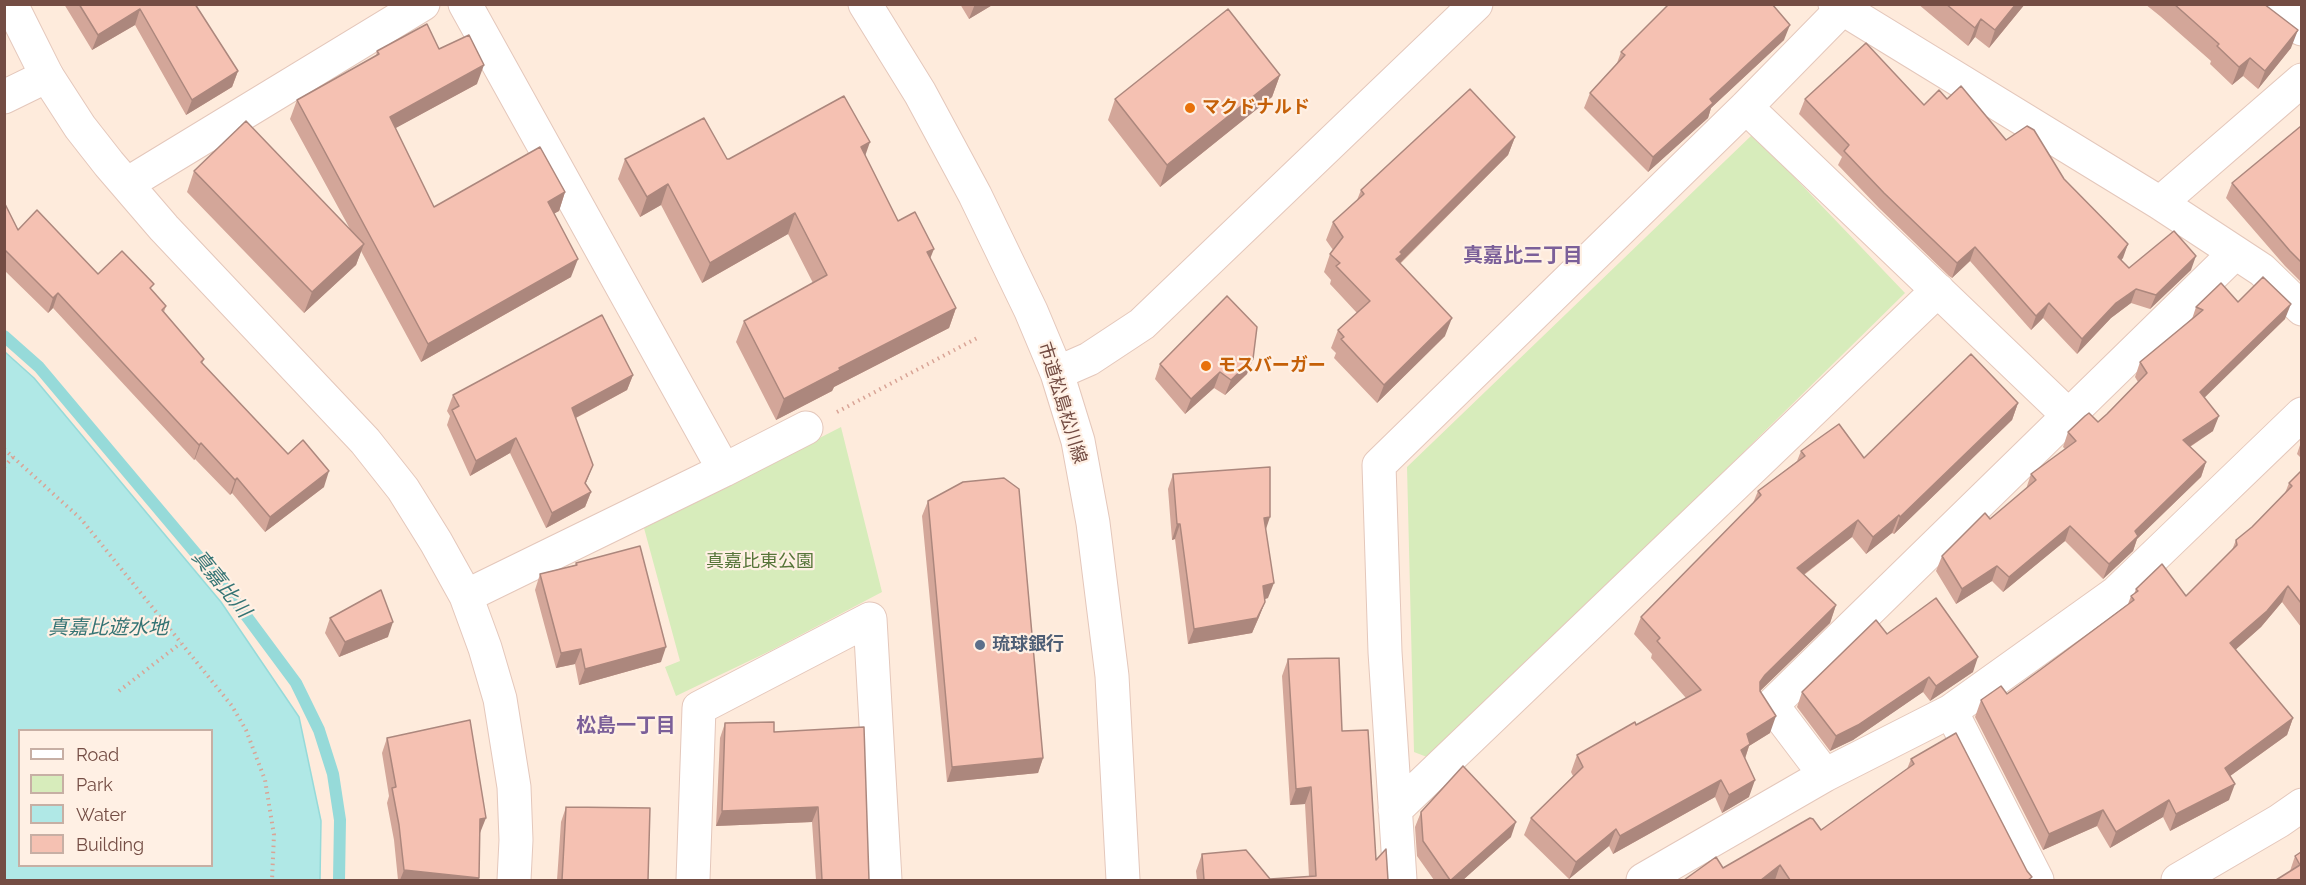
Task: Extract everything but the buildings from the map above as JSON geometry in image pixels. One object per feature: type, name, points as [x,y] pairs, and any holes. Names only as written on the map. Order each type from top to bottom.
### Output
[{"type":"street","points":[[10,4],[47,76],[80,127],[164,228],[365,441],[403,489],[436,542],[466,596],[495,679],[508,742],[514,798],[516,840],[514,880]]},
{"type":"street","points":[[127,184],[423,4]]},
{"type":"street","points":[[465,4],[724,470]]},
{"type":"street","name":"市道松島松川線","points":[[865,4],[920,93],[975,195],[1031,311],[1057,373],[1078,441],[1103,592],[1112,676],[1123,880]]},
{"type":"street","points":[[1057,373],[1089,359],[1142,324],[1476,4]]},
{"type":"street","points":[[2272,4],[2301,29]]},
{"type":"street","points":[[1400,880],[1385,652],[1379,465],[1746,107],[1841,6],[2160,203],[2262,270],[2301,309]]},
{"type":"street","points":[[4,97],[47,76]]},
{"type":"street","points":[[2160,203],[2301,80]]},
{"type":"street","points":[[1746,107],[2069,416]]},
{"type":"street","points":[[1825,775],[1772,705],[2235,253]]},
{"type":"street","points":[[1395,810],[1938,290]]},
{"type":"street","points":[[1643,880],[1825,775],[1951,711],[2116,593],[2301,414]]},
{"type":"street","points":[[466,596],[806,428]]},
{"type":"street","points":[[693,880],[699,708],[870,619],[885,880]]},
{"type":"street","points":[[1951,711],[2037,880]]},
{"type":"street","points":[[2178,880],[2279,821],[2301,805]]},
{"type":"path","points":[[806,428],[979,337]]},
{"type":"path","points":[[4,449],[81,519],[231,706],[246,730],[265,780],[271,807],[274,835],[272,880]]},
{"type":"path","points":[[4,467],[13,457]]},
{"type":"path","points":[[120,691],[181,643]]},
{"type":"green space","points":[[1753,134],[1905,293],[1432,759],[1414,752],[1407,467]]},
{"type":"green space","name":"真嘉比東公園","points":[[841,427],[882,592],[772,650],[676,696],[665,667],[680,661],[644,528]]},
{"type":"water","name":"真嘉比遊水地","points":[[5,352],[34,378],[221,602],[299,717],[321,821],[320,880],[5,880]]},
{"type":"waterway","name":"真嘉比川","points":[[4,336],[39,367],[230,594],[296,683],[319,730],[333,774],[340,820],[339,880]]},
{"type":"place","name":"マクドナルド","points":[[1190,108]]},
{"type":"place","name":"モスバーガー","points":[[1206,366]]},
{"type":"place","name":"琉球銀行","points":[[980,645]]},
{"type":"district","name":"真嘉比三丁目","points":[[1523,256]]},
{"type":"district","name":"松島一丁目","points":[[626,726]]}]
